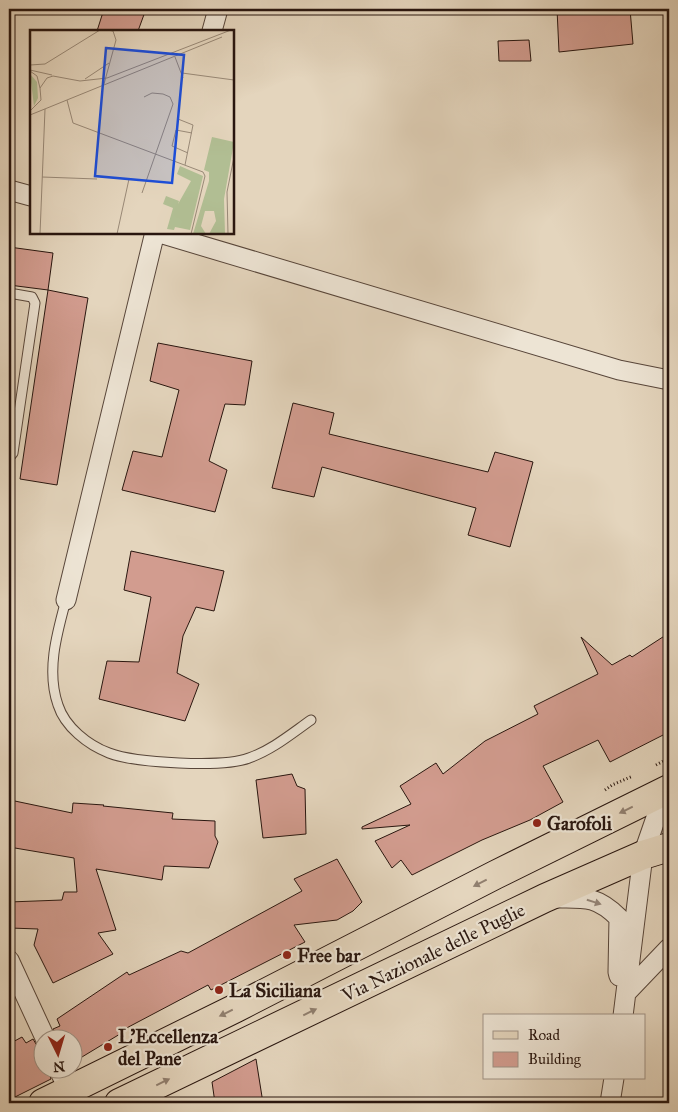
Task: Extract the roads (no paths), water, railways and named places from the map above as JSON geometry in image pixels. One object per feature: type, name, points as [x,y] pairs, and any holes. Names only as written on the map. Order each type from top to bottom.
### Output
[{"type":"main road","name":"Via Nazionale delle Puglie","points":[[82,1072],[236,1008],[495,875],[669,789]]},
{"type":"main road","name":"Via Nazionale delle Puglie","points":[[119,1103],[546,898],[643,854],[669,847]]},
{"type":"main road","name":"Via Nazionale delle Puglie","points":[[43,1103],[64,1080]]},
{"type":"street","points":[[212,30],[218,9]]},
{"type":"street","points":[[9,190],[30,196]]},
{"type":"street","points":[[66,600],[155,234]]},
{"type":"street","points":[[162,234],[619,370],[669,380]]},
{"type":"street","points":[[623,1014],[643,854],[660,806],[669,800]]},
{"type":"street","points":[[546,898],[593,900],[608,908],[619,918],[618,972],[626,993]]},
{"type":"street","points":[[626,993],[669,948]]},
{"type":"street","points":[[9,960],[41,1030]]},
{"type":"street","points":[[610,1103],[614,1080]]},
{"type":"lane","points":[[9,293],[32,297],[35,303],[12,453],[9,458]]},
{"type":"lane","points":[[66,600],[59,625],[52,676],[58,705],[67,723],[84,739],[109,753],[147,760],[216,764],[248,759],[279,743],[311,720]]},
{"type":"place","name":"Garofoli","points":[[537,823]]},
{"type":"place","name":"Free bar","points":[[287,955]]},
{"type":"place","name":"La Siciliana","points":[[219,990]]},
{"type":"place","name":"L'Eccellenza del Pane","points":[[108,1047]]}]
